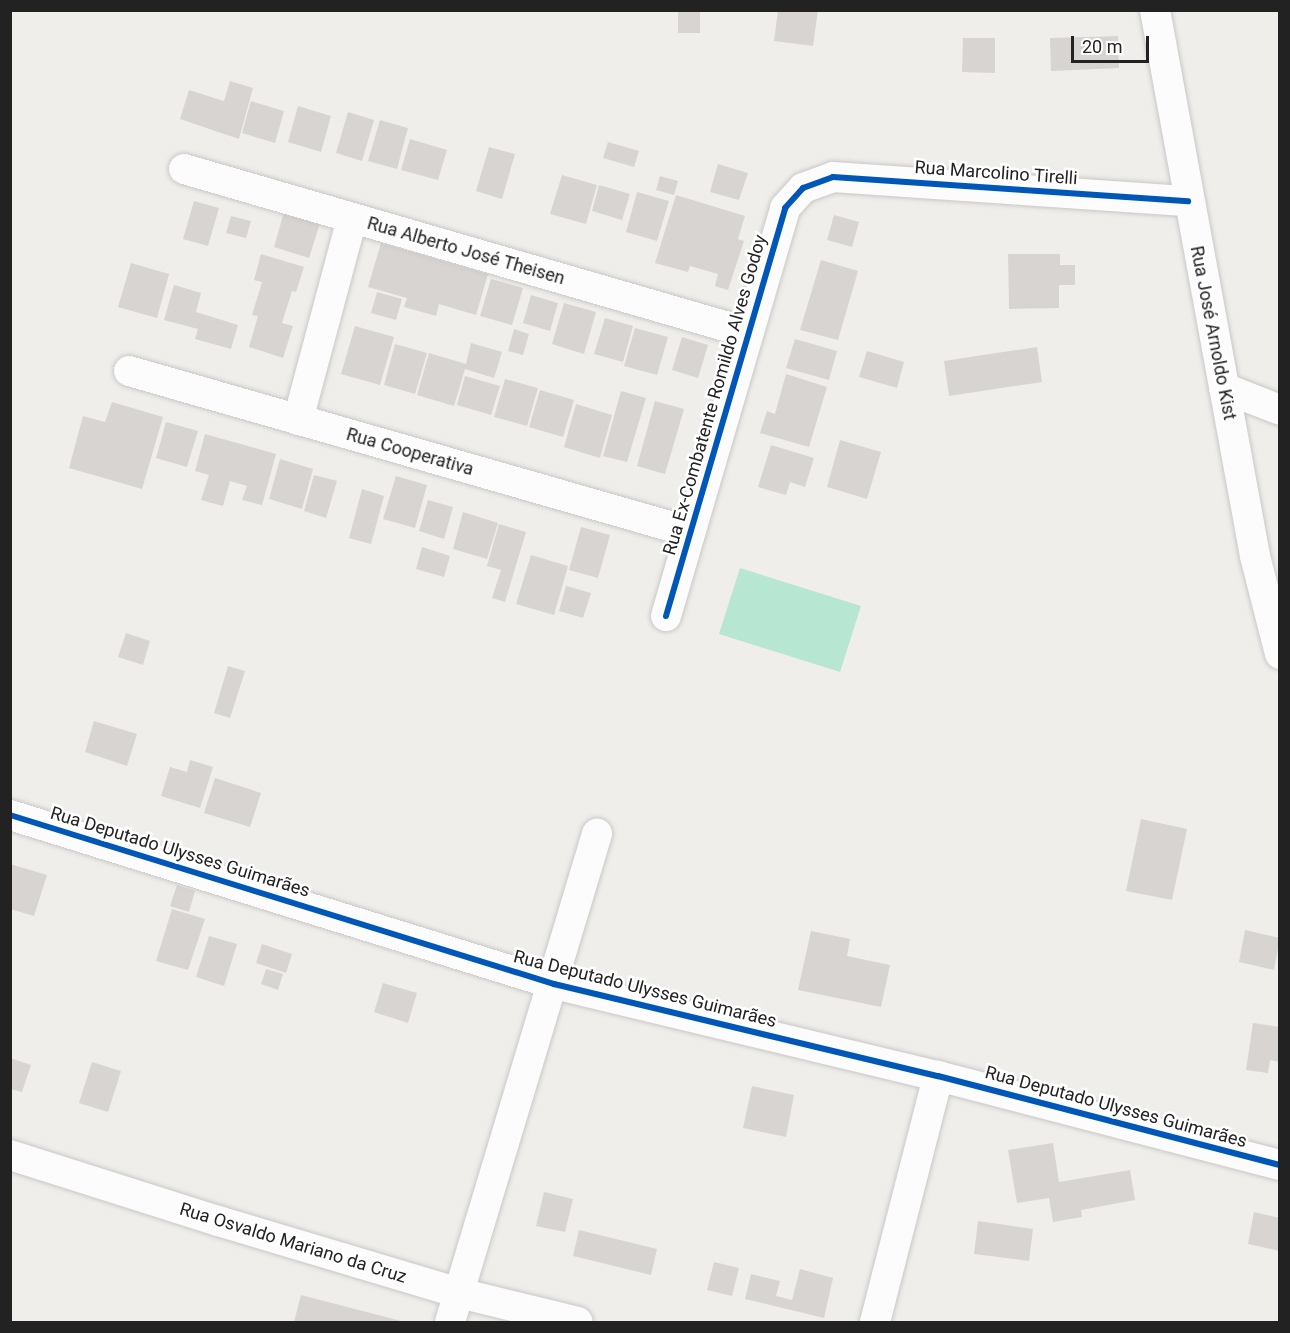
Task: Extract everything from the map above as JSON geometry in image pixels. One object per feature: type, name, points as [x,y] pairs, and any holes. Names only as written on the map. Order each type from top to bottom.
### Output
[{"type":"street","name":"Rua José Arnoldo Kist","points":[[1155,10],[1188,201],[1256,556],[1280,654]]},
{"type":"street","name":"Rua Alberto José Theisen","points":[[184,169],[749,333]]},
{"type":"street","name":"Rua Marcolino Tirelli","points":[[803,188],[833,177],[1188,201]]},
{"type":"street","name":"Rua Ex-Combatente Romildo Alves Godoy","points":[[666,616],[785,208],[803,188]]},
{"type":"street","points":[[298,420],[352,218]]},
{"type":"street","name":"Rua Cooperativa","points":[[129,371],[690,532]]},
{"type":"street","points":[[1224,388],[1280,410]]},
{"type":"street","name":"Rua Deputado Ulysses Guimarães","points":[[10,815],[554,984],[938,1076],[1280,1165]]},
{"type":"street","points":[[450,1323],[554,984],[597,834]]},
{"type":"street","points":[[875,1323],[938,1076]]},
{"type":"street","name":"Rua Osvaldo Mariano da Cruz","points":[[10,1155],[218,1221],[459,1293],[578,1323]]},
{"type":"green space","points":[[740,568],[861,606],[840,672],[719,634]]},
{"type":"building","points":[[678,10],[700,10],[700,33],[678,33]]},
{"type":"building","points":[[778,10],[818,10],[813,46],[774,41]]},
{"type":"building","points":[[1118,36],[1119,68],[1051,71],[1050,38]]},
{"type":"building","points":[[963,38],[995,38],[995,73],[962,72]]},
{"type":"building","points":[[230,81],[253,88],[239,139],[180,119],[189,90],[224,101]]},
{"type":"building","points":[[251,101],[284,111],[275,143],[242,133]]},
{"type":"building","points":[[298,106],[331,116],[321,152],[288,142]]},
{"type":"building","points":[[348,112],[374,120],[362,161],[336,153]]},
{"type":"building","points":[[380,120],[408,128],[397,169],[368,161]]},
{"type":"building","points":[[410,139],[447,150],[438,180],[401,170]]},
{"type":"building","points":[[608,142],[639,151],[634,167],[603,158]]},
{"type":"building","points":[[489,147],[515,154],[502,199],[476,191]]},
{"type":"building","points":[[718,164],[748,173],[739,200],[710,192]]},
{"type":"building","points":[[562,175],[597,185],[586,224],[550,214]]},
{"type":"building","points":[[660,176],[678,181],[674,195],[656,190]]},
{"type":"building","points":[[599,185],[630,194],[622,220],[592,211]]},
{"type":"building","points":[[637,192],[669,201],[657,241],[626,232]]},
{"type":"building","points":[[676,195],[745,216],[738,239],[744,241],[728,290],[715,286],[718,274],[690,266],[688,272],[655,263]]},
{"type":"building","points":[[194,201],[219,208],[208,246],[183,239]]},
{"type":"building","points":[[284,212],[320,223],[309,258],[274,247]]},
{"type":"building","points":[[834,215],[859,222],[852,247],[827,240]]},
{"type":"building","points":[[231,216],[251,221],[246,238],[226,233]]},
{"type":"building","points":[[381,243],[488,274],[476,315],[439,304],[436,316],[404,307],[407,298],[368,287]]},
{"type":"building","points":[[261,254],[304,267],[296,292],[292,291],[282,323],[293,326],[283,358],[249,347],[258,316],[252,315],[262,282],[254,280]]},
{"type":"building","points":[[1008,254],[1060,254],[1060,265],[1075,265],[1075,285],[1059,285],[1059,308],[1009,309]]},
{"type":"building","points":[[821,260],[858,271],[838,340],[800,330]]},
{"type":"building","points":[[131,263],[169,274],[157,318],[118,307]]},
{"type":"building","points":[[491,279],[523,288],[512,325],[480,316]]},
{"type":"building","points":[[174,285],[201,293],[196,312],[238,325],[231,349],[195,339],[198,329],[164,320]]},
{"type":"building","points":[[377,292],[402,299],[396,320],[371,313]]},
{"type":"building","points":[[531,295],[558,303],[550,331],[523,323]]},
{"type":"building","points":[[564,303],[596,312],[584,354],[552,344]]},
{"type":"building","points":[[605,318],[633,326],[623,362],[594,354]]},
{"type":"building","points":[[355,326],[394,337],[380,385],[341,374]]},
{"type":"building","points":[[635,328],[668,337],[657,375],[624,366]]},
{"type":"building","points":[[514,329],[529,334],[523,355],[508,351]]},
{"type":"building","points":[[682,337],[708,345],[698,378],[672,370]]},
{"type":"building","points":[[795,339],[837,351],[829,380],[786,368]]},
{"type":"building","points":[[471,343],[502,352],[494,378],[465,369],[454,406],[417,395],[429,353],[466,364]]},
{"type":"building","points":[[395,344],[427,353],[415,394],[384,385]]},
{"type":"building","points":[[1037,347],[1042,382],[949,396],[944,361]]},
{"type":"building","points":[[867,351],[904,362],[897,388],[859,377]]},
{"type":"building","points":[[786,374],[827,387],[809,447],[760,433],[767,411],[775,414]]},
{"type":"building","points":[[465,376],[500,386],[491,415],[457,405]]},
{"type":"building","points":[[505,379],[538,388],[527,426],[494,417]]},
{"type":"building","points":[[540,390],[574,400],[563,437],[529,427]]},
{"type":"building","points":[[621,391],[646,398],[627,462],[603,456]]},
{"type":"building","points":[[655,401],[684,409],[665,474],[637,466]]},
{"type":"building","points":[[112,402],[163,417],[142,489],[69,468],[83,416],[105,422]]},
{"type":"building","points":[[576,404],[612,415],[600,458],[564,447]]},
{"type":"building","points":[[166,422],[198,431],[187,467],[156,458]]},
{"type":"building","points":[[205,434],[276,454],[262,505],[242,500],[247,486],[230,481],[223,506],[201,500],[209,475],[195,471]]},
{"type":"building","points":[[840,440],[881,452],[867,499],[827,487]]},
{"type":"building","points":[[771,445],[814,458],[805,487],[790,482],[786,495],[758,487]]},
{"type":"building","points":[[280,459],[313,469],[302,509],[269,499]]},
{"type":"building","points":[[314,475],[337,481],[326,518],[304,511]]},
{"type":"building","points":[[396,476],[427,485],[415,528],[383,519]]},
{"type":"building","points":[[362,489],[384,496],[371,544],[349,538]]},
{"type":"building","points":[[428,500],[453,507],[444,539],[419,531]]},
{"type":"building","points":[[463,512],[498,523],[487,559],[453,549]]},
{"type":"building","points":[[499,524],[526,532],[505,602],[492,598],[501,570],[487,566]]},
{"type":"building","points":[[581,527],[610,535],[598,578],[569,570]]},
{"type":"building","points":[[422,547],[450,556],[444,577],[416,569]]},
{"type":"building","points":[[531,555],[568,566],[554,615],[516,604]]},
{"type":"building","points":[[566,586],[591,593],[583,618],[559,611]]},
{"type":"building","points":[[126,633],[150,641],[143,665],[118,657]]},
{"type":"building","points":[[228,666],[245,671],[230,718],[214,713]]},
{"type":"building","points":[[94,721],[137,734],[127,766],[85,752]]},
{"type":"building","points":[[190,760],[213,767],[200,808],[161,796],[170,767],[187,772]]},
{"type":"building","points":[[215,778],[261,793],[250,827],[204,813]]},
{"type":"building","points":[[1141,819],[1187,829],[1172,900],[1126,891]]},
{"type":"building","points":[[10,864],[47,875],[34,916],[10,909]]},
{"type":"building","points":[[177,885],[195,891],[189,912],[170,906]]},
{"type":"building","points":[[172,909],[205,919],[188,970],[156,961]]},
{"type":"building","points":[[1245,930],[1280,938],[1274,970],[1239,962]]},
{"type":"building","points":[[811,931],[850,939],[847,956],[890,965],[881,1007],[798,990]]},
{"type":"building","points":[[209,936],[237,944],[224,986],[196,977]]},
{"type":"building","points":[[262,944],[292,954],[286,973],[256,963]]},
{"type":"building","points":[[266,969],[283,974],[278,990],[261,984]]},
{"type":"building","points":[[383,983],[417,993],[408,1023],[374,1012]]},
{"type":"building","points":[[1253,1023],[1280,1027],[1280,1062],[1270,1060],[1268,1073],[1246,1070]]},
{"type":"building","points":[[10,1058],[31,1065],[22,1092],[10,1089]]},
{"type":"building","points":[[92,1062],[121,1071],[108,1112],[79,1103]]},
{"type":"building","points":[[752,1086],[794,1095],[786,1137],[743,1128]]},
{"type":"building","points":[[1053,1143],[1059,1182],[1130,1170],[1135,1200],[1081,1210],[1082,1217],[1053,1222],[1049,1198],[1017,1203],[1008,1150]]},
{"type":"building","points":[[544,1192],[573,1199],[565,1232],[536,1226]]},
{"type":"building","points":[[1254,1212],[1280,1218],[1280,1251],[1248,1244]]},
{"type":"building","points":[[978,1221],[1033,1229],[1029,1261],[974,1254]]},
{"type":"building","points":[[579,1230],[657,1249],[651,1275],[573,1256]]},
{"type":"building","points":[[714,1262],[739,1268],[732,1296],[707,1290]]},
{"type":"building","points":[[800,1269],[833,1278],[824,1318],[745,1299],[751,1274],[780,1281],[776,1296],[792,1300]]},
{"type":"building","points":[[301,1295],[405,1322],[294,1322]]},
{"type":"cycle path","points":[[666,616],[785,208],[803,188],[833,177],[1188,201]]},
{"type":"cycle path","points":[[10,815],[554,984],[938,1076],[1280,1165]]}]
